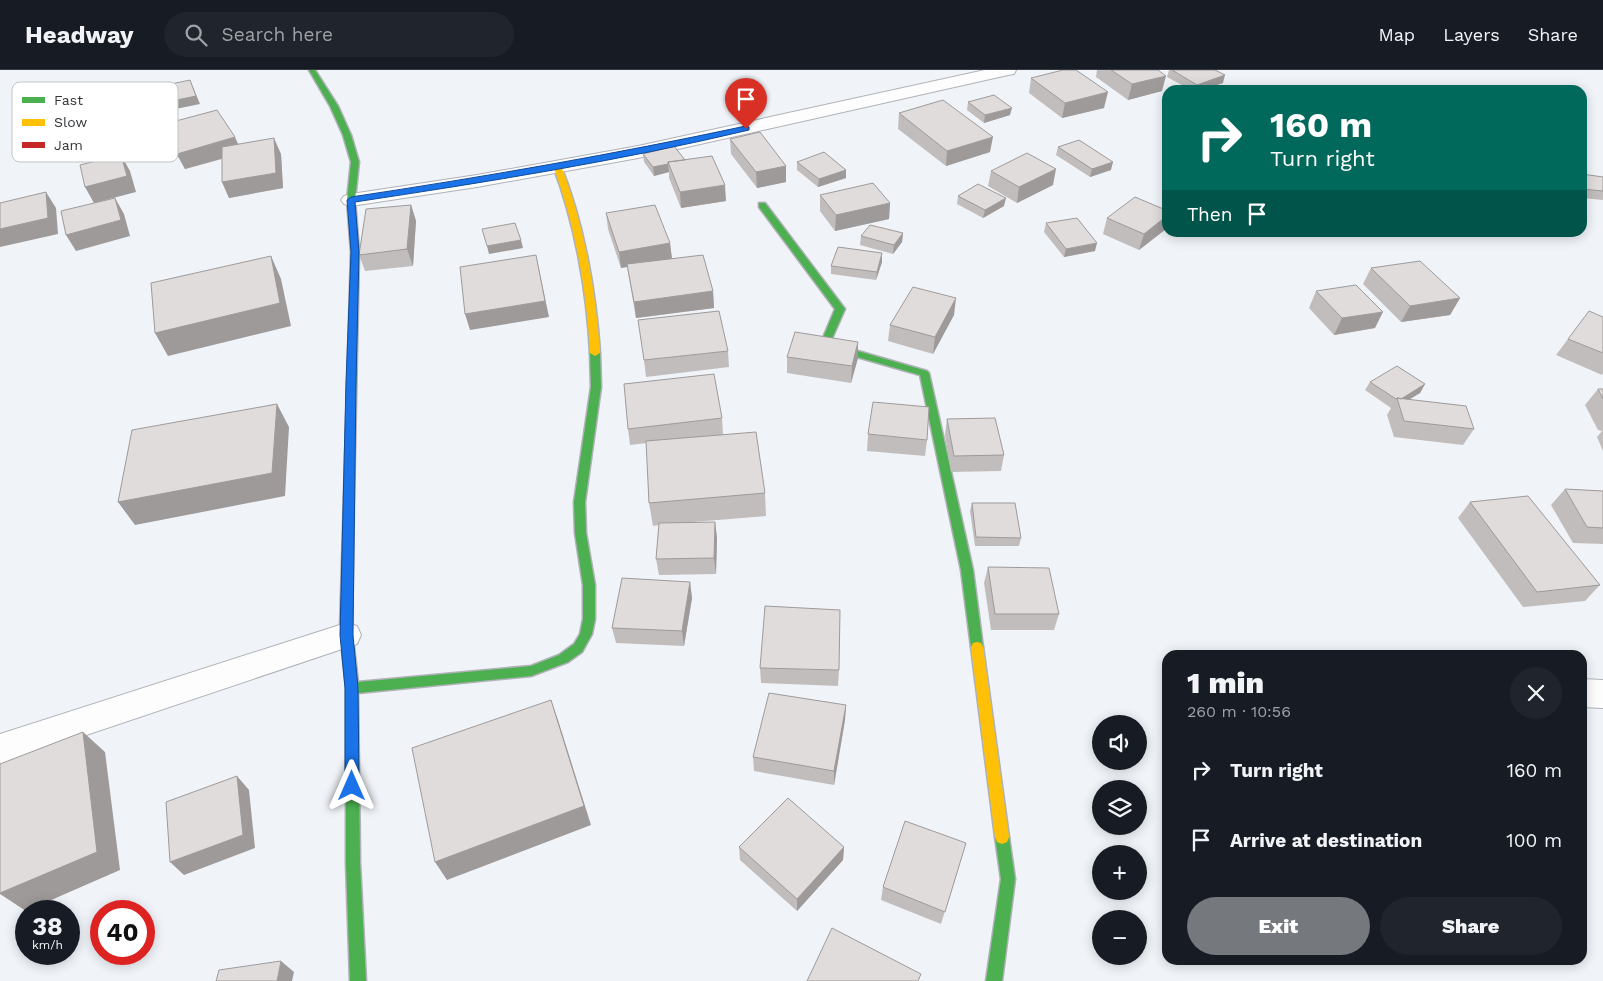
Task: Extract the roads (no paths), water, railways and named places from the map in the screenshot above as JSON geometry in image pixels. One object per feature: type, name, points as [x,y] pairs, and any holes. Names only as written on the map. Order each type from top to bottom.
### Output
[{"type":"street","points":[[312,70],[334,106],[347,135],[355,162],[351,200],[355,252],[346,635],[352,688],[353,863],[358,981]]},
{"type":"street","points":[[351,200],[477,181],[712,137],[1008,70]]},
{"type":"street","points":[[352,688],[531,671],[555,662],[578,650],[590,622],[587,571],[579,519],[582,470],[596,386],[594,322],[569,194],[557,166]]},
{"type":"street","points":[[762,205],[840,309],[825,345],[924,373],[967,570],[1008,879],[994,981]]},
{"type":"street","points":[[0,749],[346,635]]},
{"type":"street","points":[[1587,693],[1603,694]]}]
